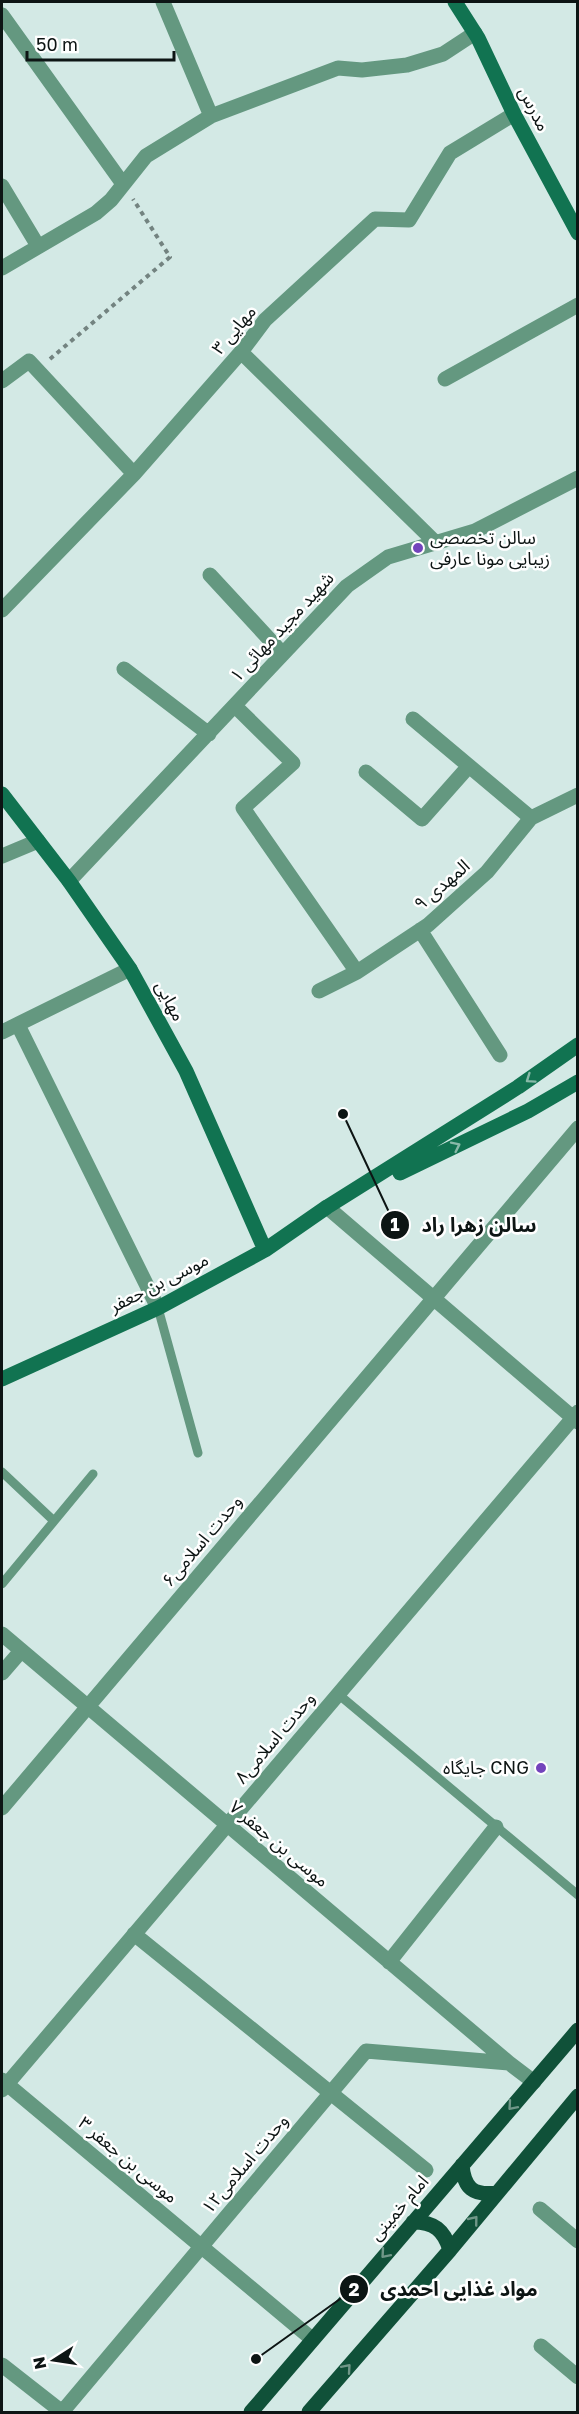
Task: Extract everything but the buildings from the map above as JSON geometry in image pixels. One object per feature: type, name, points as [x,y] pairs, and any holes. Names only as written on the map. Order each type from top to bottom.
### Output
[{"type":"main road","name":"امام خمینی","points":[[251,2412],[578,2030]]},
{"type":"main road","points":[[309,2412],[450,2250],[578,2096]]},
{"type":"main road","points":[[462,2165],[463,2178],[471,2190],[483,2195],[497,2193]]},
{"type":"main road","points":[[413,2222],[426,2222],[438,2228],[446,2238],[450,2250]]},
{"type":"street","points":[[163,2],[211,116]]},
{"type":"street","name":"مدرس","points":[[455,2],[475,33],[514,114],[578,233]]},
{"type":"street","points":[[2,15],[123,184]]},
{"type":"street","points":[[2,268],[96,213],[111,200],[146,156],[211,116],[338,68],[362,70],[407,66],[443,54],[475,33]]},
{"type":"street","name":"مهایی ۳","points":[[2,610],[134,474],[241,352],[266,320],[375,219],[409,220],[450,153],[514,114]]},
{"type":"street","points":[[2,186],[38,246]]},
{"type":"street","points":[[445,379],[578,305]]},
{"type":"street","points":[[241,352],[436,543]]},
{"type":"street","points":[[2,381],[34,365],[134,474]]},
{"type":"street","name":"شهید مجید مهائی ۱","points":[[69,881],[347,586],[388,557],[475,531],[578,478]]},
{"type":"street","points":[[210,575],[284,654]]},
{"type":"street","points":[[124,669],[209,734]]},
{"type":"street","points":[[235,706],[293,763],[243,808],[357,972]]},
{"type":"street","points":[[413,719],[531,818]]},
{"type":"street","points":[[366,772],[422,819],[469,766]]},
{"type":"street","name":"مهایی","points":[[2,794],[69,881],[130,969],[186,1071],[265,1250]]},
{"type":"street","name":"المهدی ۹","points":[[319,991],[357,972],[420,930],[487,872],[531,818],[578,795]]},
{"type":"street","points":[[2,856],[38,840]]},
{"type":"street","points":[[420,930],[500,1055]]},
{"type":"street","points":[[2,1032],[130,969]]},
{"type":"street","points":[[18,1025],[158,1308]]},
{"type":"street","name":"موسی بن جعفر","points":[[2,1379],[158,1308],[265,1250],[578,1045]]},
{"type":"street","name":"موسی بن جعفر","points":[[327,1208],[528,1111],[578,1082]]},
{"type":"street","name":"وحدت اسلامی۶","points":[[2,1808],[578,1128]]},
{"type":"street","points":[[327,1208],[576,1418]]},
{"type":"street","name":"وحدت اسلامی۸","points":[[3,2085],[576,1418]]},
{"type":"street","name":"موسی بن جعفر ۷","points":[[2,1634],[509,2064],[534,2082]]},
{"type":"street","points":[[2,1673],[21,1651]]},
{"type":"street","points":[[389,1962],[496,1827]]},
{"type":"street","points":[[134,1934],[426,2170]]},
{"type":"street","name":"وحدت اسلامی۱۲","points":[[62,2412],[366,2051],[509,2064]]},
{"type":"street","name":"موسی بن جعفر ۳","points":[[3,2085],[312,2339]]},
{"type":"street","points":[[540,2209],[578,2241]]},
{"type":"street","points":[[541,2346],[578,2377]]},
{"type":"street","points":[[2,2365],[62,2412]]},
{"type":"lane","points":[[158,1308],[198,1453]]},
{"type":"lane","points":[[2,1472],[54,1521]]},
{"type":"lane","points":[[2,1584],[93,1474]]},
{"type":"lane","points":[[338,1694],[578,1895]]},
{"type":"path","points":[[34,365],[170,257],[123,184]]},
{"type":"place","name":"سالن تخصصی زیبایی مونا عارفی","points":[[418,548]]},
{"type":"place","name":"سالن زهرا راد","points":[[343,1114]]},
{"type":"place","name":"جایگاه CNG","points":[[541,1768]]},
{"type":"place","name":"مواد غذایی احمدی","points":[[256,2359]]}]
